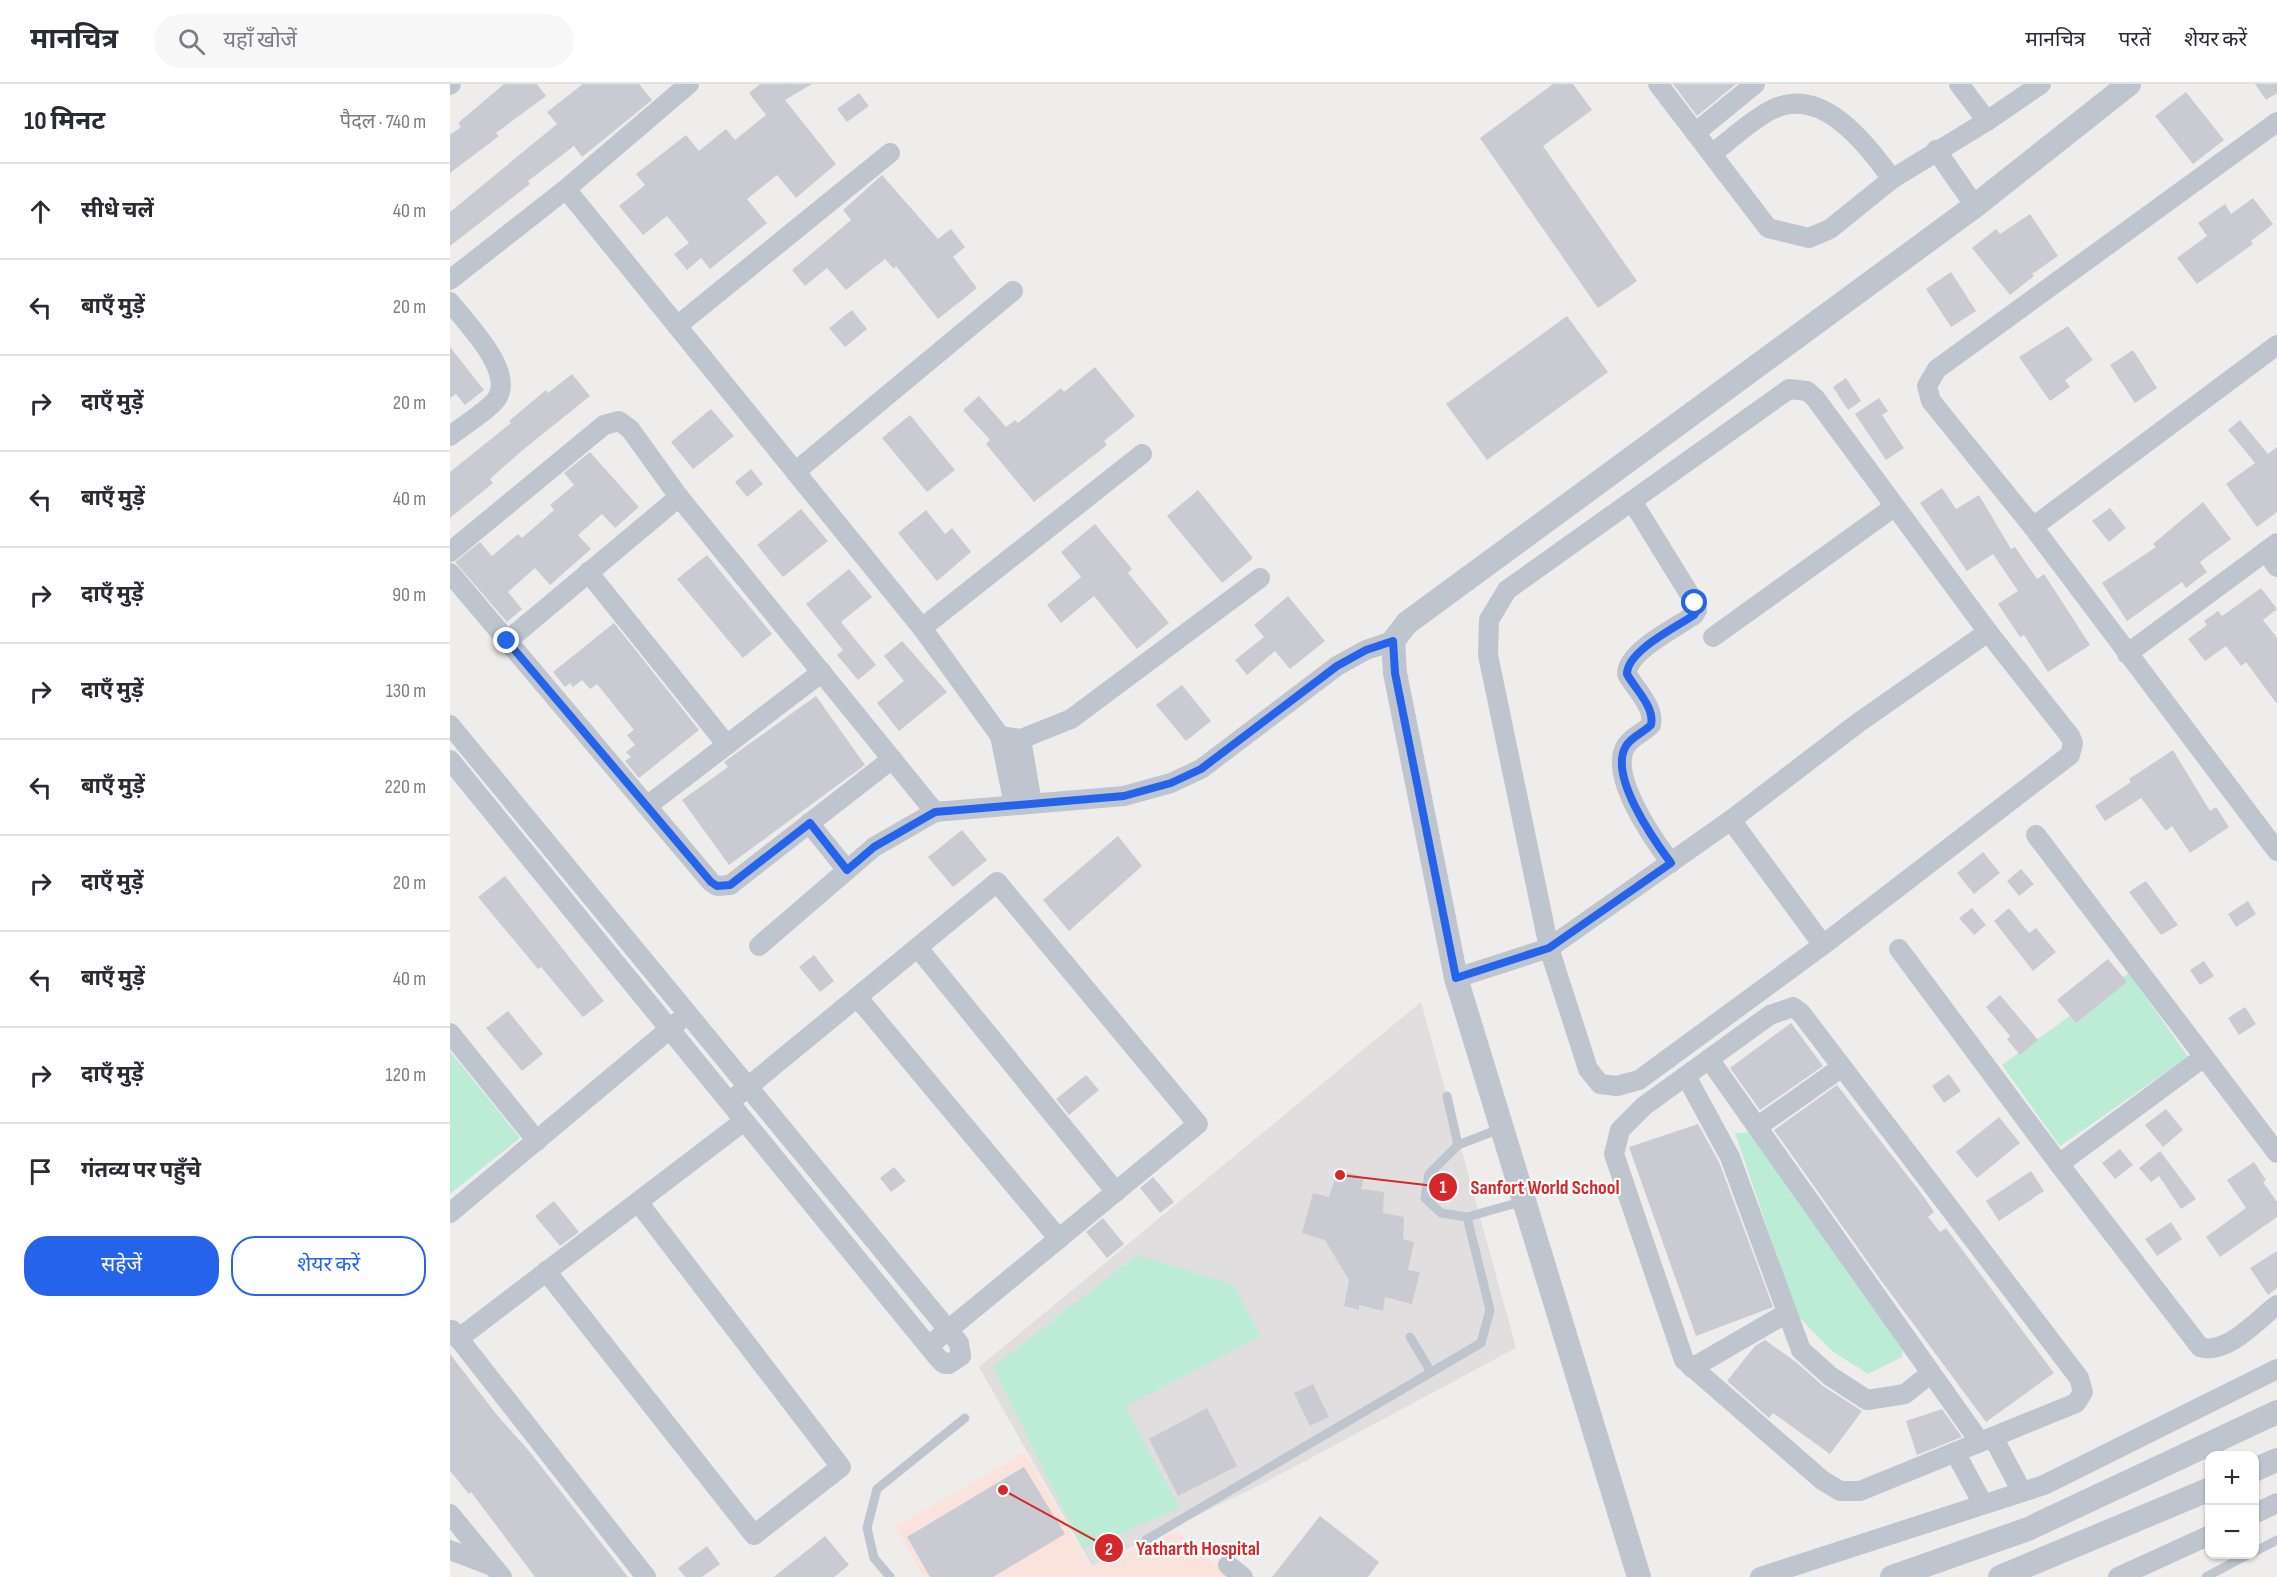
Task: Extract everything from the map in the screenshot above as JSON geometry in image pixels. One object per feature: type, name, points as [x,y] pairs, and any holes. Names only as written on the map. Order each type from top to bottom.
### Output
[{"type":"street","points":[[450,280],[566,189],[689,84]]},
{"type":"street","points":[[1658,84],[1768,228],[1809,238],[1830,229],[1892,179],[1936,150],[1987,121],[2041,84]]},
{"type":"street","points":[[1695,133],[1755,84]]},
{"type":"street","points":[[1959,84],[1987,121]]},
{"type":"street","points":[[759,946],[874,847],[935,812],[1124,796],[1171,783],[1201,769],[1337,666],[1366,650],[1393,641],[1407,623],[1975,206],[2129,84]]},
{"type":"street","points":[[1712,154],[1771,110],[1789,104],[1807,105],[1838,119],[1854,132],[1892,179]]},
{"type":"street","points":[[2277,122],[1936,369],[1927,386],[1931,400],[2033,527],[2277,851]]},
{"type":"street","points":[[1936,150],[1975,206]]},
{"type":"street","points":[[677,326],[890,153]]},
{"type":"street","points":[[566,189],[922,628],[1000,736],[1023,804]]},
{"type":"street","points":[[795,472],[1013,291]]},
{"type":"street","points":[[450,302],[498,365],[502,378],[501,389],[495,401],[450,436]]},
{"type":"street","points":[[2033,527],[2277,345]]},
{"type":"street","points":[[1789,389],[1807,391],[1815,398],[1894,507],[2070,736],[2073,743],[2070,755],[1823,945],[1639,1080],[1617,1086],[1600,1084],[1587,1070],[1549,948],[1488,655],[1489,620],[1507,590],[1632,501],[1789,389]]},
{"type":"street","points":[[450,552],[604,425],[619,422],[630,429],[679,497],[935,812]]},
{"type":"street","points":[[922,628],[1142,454]]},
{"type":"street","points":[[507,641],[679,497]]},
{"type":"street","points":[[1632,501],[1697,610],[1694,615],[1634,656],[1627,669],[1627,674],[1650,710],[1652,719],[1651,725],[1632,738],[1625,747],[1622,771],[1640,815],[1671,863]]},
{"type":"street","points":[[1713,637],[1894,507]]},
{"type":"street","points":[[2127,654],[2273,554]]},
{"type":"street","points":[[588,572],[727,745]]},
{"type":"street","points":[[450,573],[711,882],[717,886],[730,885],[892,759]]},
{"type":"street","points":[[1000,736],[1021,739],[1071,719],[1260,578]]},
{"type":"street","points":[[1456,978],[1549,948],[1731,820],[1858,723],[1988,632]]},
{"type":"street","points":[[1393,641],[1395,673],[1456,978],[1639,1577]]},
{"type":"street","points":[[647,806],[822,672]]},
{"type":"street","points":[[450,724],[959,1343],[961,1356],[949,1364],[944,1364],[928,1346],[450,760]]},
{"type":"street","points":[[1021,739],[1023,804]]},
{"type":"street","points":[[1731,820],[1823,945]]},
{"type":"street","points":[[810,823],[847,870]]},
{"type":"street","points":[[2036,835],[2277,1153]]},
{"type":"street","points":[[729,1102],[997,882],[1198,1124],[928,1346]]},
{"type":"street","points":[[918,948],[1116,1192]]},
{"type":"street","points":[[1899,949],[2059,1164],[2200,1347],[2210,1350],[2224,1346],[2277,1305]]},
{"type":"street","points":[[858,998],[1059,1239]]},
{"type":"street","points":[[1793,1007],[1802,1013],[2079,1378],[2083,1392],[2076,1403],[1860,1491],[1840,1491],[1822,1480],[1692,1368],[1684,1360],[1614,1154],[1620,1130],[1644,1106],[1709,1059],[1770,1015],[1793,1007]]},
{"type":"street","points":[[450,1213],[688,1014]]},
{"type":"street","points":[[450,1033],[537,1140]]},
{"type":"street","points":[[2059,1164],[2204,1057]]},
{"type":"street","points":[[1709,1059],[1931,1373],[1987,1440],[2022,1492]]},
{"type":"street","points":[[1757,1127],[1842,1067]]},
{"type":"street","points":[[1686,1076],[1730,1157],[1801,1350],[1830,1376],[1867,1400],[1905,1394],[1931,1373]]},
{"type":"street","points":[[646,1577],[454,1333],[546,1271],[744,1121]]},
{"type":"street","points":[[546,1271],[754,1535],[841,1467],[638,1202]]},
{"type":"street","points":[[1692,1368],[1787,1313]]},
{"type":"street","points":[[1760,1577],[2044,1485],[2277,1369]]},
{"type":"street","points":[[1892,1577],[2028,1529],[2277,1412]]},
{"type":"street","points":[[1955,1452],[1983,1504]]},
{"type":"street","points":[[2259,1468],[2277,1460]]},
{"type":"street","points":[[2000,1577],[2205,1491]]},
{"type":"street","points":[[2259,1512],[2277,1503]]},
{"type":"street","points":[[450,1514],[498,1572]]},
{"type":"street","points":[[2118,1577],[2205,1537]]},
{"type":"street","points":[[450,1550],[498,1572]]},
{"type":"lane","points":[[1447,1096],[1458,1145]]},
{"type":"lane","points":[[1502,1128],[1458,1145],[1429,1174],[1425,1198],[1441,1213],[1467,1217],[1524,1201]]},
{"type":"lane","points":[[1146,1540],[1481,1342],[1490,1310],[1467,1217]]},
{"type":"lane","points":[[1410,1337],[1431,1372]]},
{"type":"lane","points":[[890,1577],[874,1558],[867,1528],[877,1489],[965,1418]]},
{"type":"lane","points":[[2259,1549],[2277,1540]]},
{"type":"lane","points":[[2206,1577],[2240,1559]]},
{"type":"shaded area","points":[[1421,1002],[1516,1348],[1266,1482],[1092,1566],[979,1367]]},
{"type":"shaded area","points":[[1025,1452],[1091,1567],[1176,1531],[1230,1577],[924,1577],[895,1527]]},
{"type":"green space","points":[[2129,973],[2188,1057],[2060,1146],[2002,1065]]},
{"type":"green space","points":[[450,1051],[520,1138],[450,1194]]},
{"type":"green space","points":[[1755,1132],[1904,1341],[1902,1357],[1868,1374],[1832,1351],[1797,1315],[1735,1133]]},
{"type":"green space","points":[[1137,1255],[1233,1285],[1261,1336],[1125,1407],[1180,1508],[1083,1549],[993,1367]]},
{"type":"building","points":[[504,84],[537,84],[546,96],[496,133],[499,136],[450,173],[450,135],[461,127],[458,123]]},
{"type":"building","points":[[583,84],[639,84],[652,100],[582,157],[574,146],[528,181],[530,184],[450,246],[450,212],[557,124],[547,112]]},
{"type":"building","points":[[760,84],[812,84],[785,100],[836,164],[796,198],[777,175],[747,199],[767,223],[710,269],[701,258],[687,270],[674,254],[689,243],[667,216],[643,235],[619,206],[645,185],[636,174],[686,135],[699,151],[726,129],[735,140],[766,115],[749,93]]},
{"type":"building","points":[[1553,84],[1573,84],[1592,110],[1543,146],[1637,281],[1598,308],[1480,138]]},
{"type":"building","points":[[1673,84],[1736,84],[1697,116]]},
{"type":"building","points":[[2255,84],[2277,84],[2277,93],[2266,100]]},
{"type":"building","points":[[2186,92],[2224,140],[2193,164],[2155,116]]},
{"type":"building","points":[[859,93],[869,106],[847,122],[837,109]]},
{"type":"building","points":[[882,175],[938,239],[951,229],[965,247],[953,257],[977,288],[938,319],[896,266],[894,269],[885,259],[846,290],[827,268],[805,286],[792,270],[851,220],[843,210]]},
{"type":"building","points":[[2253,198],[2273,224],[2251,241],[2253,244],[2197,284],[2177,258],[2207,236],[2198,223],[2225,204],[2231,214]]},
{"type":"building","points":[[2030,214],[2058,256],[2032,274],[2034,276],[2010,295],[1972,248],[1996,229],[2000,234]]},
{"type":"building","points":[[1951,272],[1976,311],[1951,327],[1926,289]]},
{"type":"building","points":[[852,310],[867,329],[845,347],[829,328]]},
{"type":"building","points":[[1567,316],[1608,372],[1487,460],[1446,404]]},
{"type":"building","points":[[2068,326],[2093,360],[2065,380],[2070,387],[2050,401],[2019,357]]},
{"type":"building","points":[[450,347],[484,390],[465,405],[456,394],[450,398]]},
{"type":"building","points":[[2133,350],[2157,388],[2135,403],[2110,365]]},
{"type":"building","points":[[1095,367],[1135,416],[1104,441],[1107,445],[1034,502],[986,444],[990,440],[963,410],[979,396],[1006,427],[1015,420],[1018,423],[1061,388],[1064,392]]},
{"type":"building","points":[[572,374],[590,396],[524,449],[490,479],[493,483],[450,518],[450,472],[511,423],[509,421],[546,390],[548,393]]},
{"type":"building","points":[[1846,378],[1861,401],[1848,410],[1833,387]]},
{"type":"building","points":[[1879,398],[1888,411],[1882,415],[1904,448],[1886,460],[1855,414]]},
{"type":"building","points":[[711,409],[734,436],[693,469],[671,442]]},
{"type":"building","points":[[910,415],[955,470],[927,492],[882,438]]},
{"type":"building","points":[[2240,420],[2268,454],[2277,447],[2277,512],[2257,527],[2226,484],[2255,463],[2228,430]]},
{"type":"building","points":[[590,452],[639,507],[615,528],[602,514],[578,535],[591,549],[550,585],[535,568],[508,592],[522,609],[507,622],[455,562],[480,542],[492,556],[518,534],[522,538],[554,510],[550,505],[574,485],[564,473]]},
{"type":"building","points":[[751,469],[763,484],[747,497],[735,482]]},
{"type":"building","points":[[1942,488],[1956,509],[1979,495],[2011,549],[2015,547],[2037,579],[2044,574],[2090,645],[2048,672],[2024,635],[2020,637],[1998,604],[2018,591],[1993,554],[1967,571],[1920,503]]},
{"type":"building","points":[[1198,490],[1253,558],[1222,583],[1167,516]]},
{"type":"building","points":[[2203,502],[2231,539],[2200,562],[2207,572],[2186,588],[2182,582],[2127,621],[2102,583],[2156,547],[2153,544]]},
{"type":"building","points":[[2110,508],[2126,528],[2109,542],[2092,521]]},
{"type":"building","points":[[801,509],[828,541],[783,577],[757,545]]},
{"type":"building","points":[[926,510],[945,534],[952,528],[971,552],[937,581],[898,533]]},
{"type":"building","points":[[1095,524],[1132,569],[1128,573],[1169,623],[1137,649],[1094,596],[1061,623],[1047,605],[1081,577],[1061,552]]},
{"type":"building","points":[[707,555],[772,634],[743,658],[677,579]]},
{"type":"building","points":[[849,569],[872,597],[841,622],[876,665],[858,680],[837,655],[843,650],[806,604]]},
{"type":"building","points":[[2261,588],[2277,609],[2263,620],[2277,638],[2277,704],[2246,662],[2241,666],[2226,646],[2205,661],[2188,639],[2207,625],[2204,621],[2218,611],[2222,616]]},
{"type":"building","points":[[1288,596],[1325,641],[1290,669],[1275,651],[1247,675],[1235,660],[1264,637],[1254,625]]},
{"type":"building","points":[[614,623],[699,730],[639,778],[625,761],[631,757],[626,752],[635,745],[627,735],[634,730],[597,684],[590,689],[582,680],[573,687],[570,683],[565,687],[553,672]]},
{"type":"building","points":[[902,641],[947,692],[899,731],[877,703],[904,681],[884,656]]},
{"type":"building","points":[[1182,685],[1211,721],[1186,741],[1156,705]]},
{"type":"building","points":[[816,696],[865,765],[729,865],[682,800],[728,767],[724,762]]},
{"type":"building","points":[[2173,750],[2210,811],[2216,807],[2229,827],[2190,853],[2172,826],[2166,831],[2141,798],[2105,821],[2095,806],[2131,782],[2129,779]]},
{"type":"building","points":[[962,830],[987,860],[953,887],[928,857]]},
{"type":"building","points":[[1118,836],[1142,866],[1069,931],[1043,900]]},
{"type":"building","points":[[1983,852],[2000,873],[1974,894],[1957,873]]},
{"type":"building","points":[[2021,869],[2034,884],[2019,896],[2007,881]]},
{"type":"building","points":[[505,876],[604,1001],[583,1017],[541,967],[538,969],[478,897]]},
{"type":"building","points":[[2146,881],[2178,925],[2161,935],[2129,892]]},
{"type":"building","points":[[2248,901],[2256,914],[2236,927],[2228,914]]},
{"type":"building","points":[[1972,908],[1986,925],[1974,935],[1959,918]]},
{"type":"building","points":[[2009,908],[2029,933],[2036,928],[2056,952],[2033,971],[1994,921]]},
{"type":"building","points":[[814,955],[834,981],[820,992],[799,967]]},
{"type":"building","points":[[2108,959],[2127,982],[2076,1023],[2057,1000]]},
{"type":"building","points":[[2204,961],[2214,976],[2200,985],[2190,970]]},
{"type":"building","points":[[2000,995],[2038,1040],[2020,1055],[2007,1039],[2010,1036],[1986,1007]]},
{"type":"building","points":[[2245,1007],[2256,1024],[2239,1035],[2228,1018]]},
{"type":"building","points":[[508,1011],[543,1054],[522,1071],[486,1028]]},
{"type":"building","points":[[1791,1023],[1823,1066],[1760,1110],[1730,1068]]},
{"type":"building","points":[[1949,1074],[1961,1091],[1944,1103],[1932,1086]]},
{"type":"building","points":[[1086,1075],[1099,1090],[1069,1115],[1056,1099]]},
{"type":"building","points":[[1837,1085],[1921,1193],[1934,1212],[1928,1217],[1940,1232],[1946,1228],[2054,1373],[1986,1422],[1774,1130]]},
{"type":"building","points":[[2166,1109],[2183,1130],[2163,1147],[2145,1125]]},
{"type":"building","points":[[1999,1117],[2020,1143],[1977,1178],[1956,1152]]},
{"type":"building","points":[[1698,1124],[1719,1162],[1773,1307],[1696,1336],[1629,1147]]},
{"type":"building","points":[[2120,1149],[2133,1165],[2115,1179],[2102,1163]]},
{"type":"building","points":[[2160,1151],[2196,1199],[2181,1209],[2159,1176],[2151,1182],[2139,1168]]},
{"type":"building","points":[[2254,1162],[2266,1180],[2263,1182],[2277,1202],[2277,1217],[2220,1257],[2206,1237],[2246,1208],[2227,1180]]},
{"type":"building","points":[[894,1167],[906,1181],[891,1192],[880,1178]]},
{"type":"building","points":[[1338,1170],[1364,1177],[1361,1189],[1384,1192],[1383,1213],[1404,1217],[1403,1239],[1414,1242],[1408,1270],[1420,1272],[1412,1304],[1385,1297],[1383,1311],[1359,1305],[1359,1310],[1344,1306],[1349,1280],[1325,1240],[1302,1233],[1313,1193],[1329,1197]]},
{"type":"building","points":[[2031,1171],[2044,1191],[1999,1221],[1986,1201]]},
{"type":"building","points":[[1153,1177],[1174,1202],[1160,1213],[1140,1188]]},
{"type":"building","points":[[554,1201],[579,1232],[560,1246],[535,1216]]},
{"type":"building","points":[[1103,1218],[1124,1244],[1107,1258],[1086,1232]]},
{"type":"building","points":[[2171,1222],[2182,1239],[2157,1256],[2145,1239]]},
{"type":"building","points":[[2277,1251],[2277,1288],[2268,1295],[2250,1268]]},
{"type":"building","points":[[1765,1340],[1796,1362],[1823,1386],[1862,1411],[1830,1454],[1773,1413],[1769,1418],[1727,1381],[1755,1346]]},
{"type":"building","points":[[450,1354],[628,1577],[535,1577],[471,1492],[469,1494],[450,1471]]},
{"type":"building","points":[[1313,1384],[1329,1417],[1310,1426],[1294,1393]]},
{"type":"building","points":[[1207,1408],[1237,1466],[1178,1496],[1149,1439]]},
{"type":"building","points":[[1942,1409],[1962,1437],[1917,1455],[1906,1421]]},
{"type":"building","points":[[1024,1467],[1065,1534],[993,1577],[930,1577],[907,1537]]},
{"type":"building","points":[[1320,1516],[1379,1562],[1368,1577],[1272,1577]]},
{"type":"building","points":[[825,1536],[849,1565],[834,1577],[774,1577]]},
{"type":"building","points":[[707,1546],[720,1564],[702,1577],[685,1577],[678,1568]]},
{"type":"place","name":"Sanfort World School","points":[[1340,1175]]},
{"type":"place","name":"Yatharth Hospital","points":[[1003,1490]]},
{"type":"route","points":[[507,641],[711,882],[717,886],[730,885],[810,823],[847,870],[874,847],[935,812],[1124,796],[1171,783],[1201,769],[1337,666],[1366,650],[1393,641],[1395,673],[1456,978],[1549,948],[1671,863],[1659,848],[1640,815],[1622,771],[1625,747],[1632,738],[1651,725],[1652,719],[1650,710],[1627,674],[1627,669],[1634,656],[1694,615],[1697,610],[1695,603]]}]
